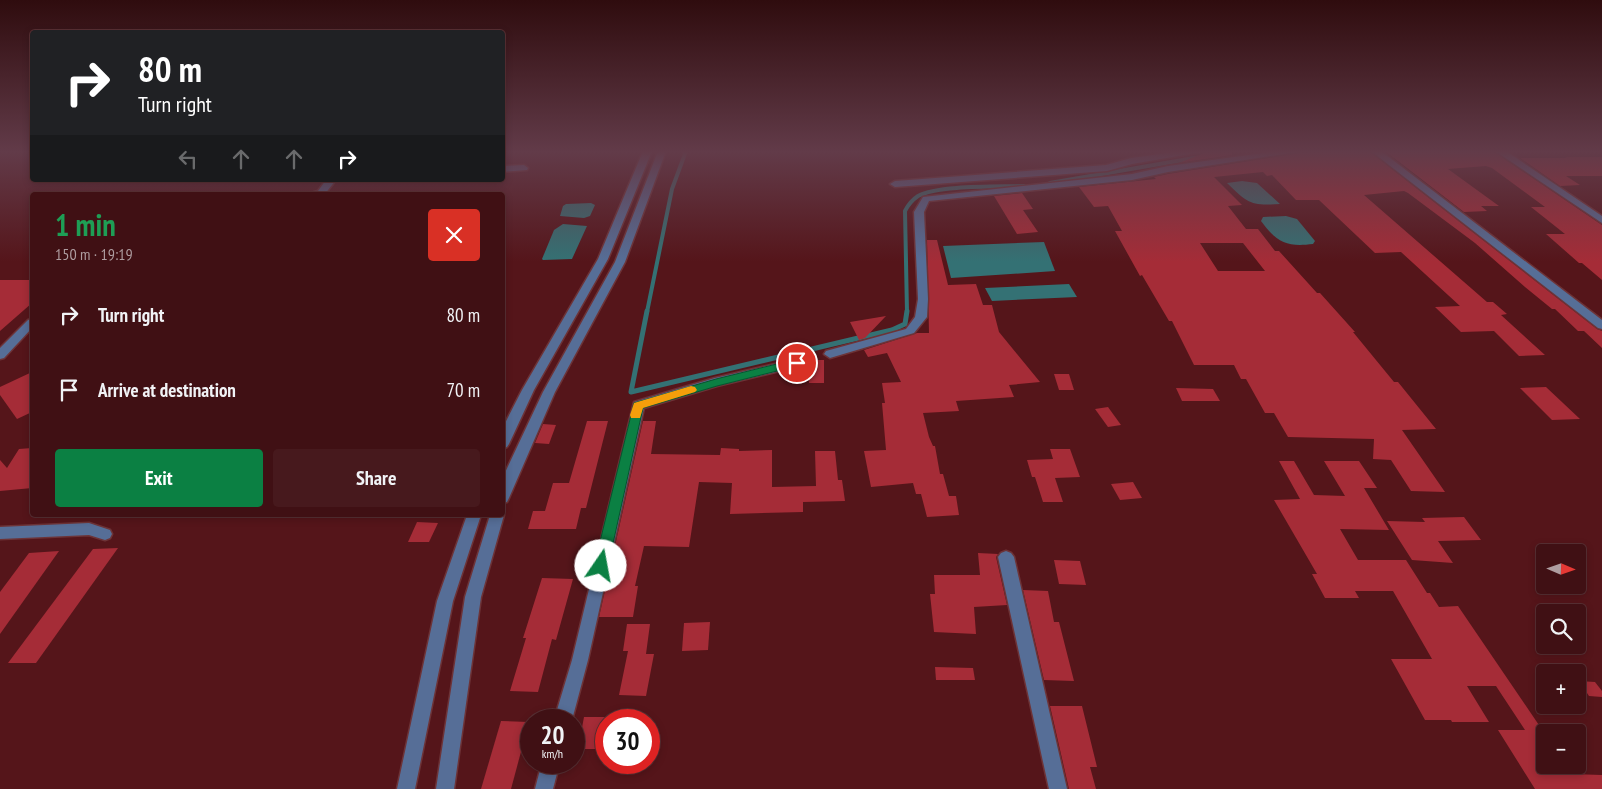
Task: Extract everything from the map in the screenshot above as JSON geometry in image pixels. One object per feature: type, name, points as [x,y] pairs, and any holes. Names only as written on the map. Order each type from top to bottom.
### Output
[{"type":"street","points":[[505,438],[528,390],[603,259],[633,188]]},
{"type":"street","points":[[505,490],[549,392],[620,262],[648,188]]},
{"type":"street","points":[[830,354],[910,331],[921,316],[923,299],[919,212],[926,198],[1031,188]]},
{"type":"street","points":[[1422,188],[1602,326]]},
{"type":"street","points":[[1553,188],[1602,220]]},
{"type":"street","points":[[0,355],[30,324]]},
{"type":"street","points":[[566,709],[580,660],[638,405],[716,382],[797,363]]},
{"type":"street","points":[[406,789],[445,601],[473,517]]},
{"type":"street","points":[[445,789],[473,597],[496,517]]},
{"type":"street","points":[[0,533],[84,529],[106,534]]},
{"type":"street","points":[[1006,556],[1058,789]]},
{"type":"street","points":[[544,789],[548,774]]},
{"type":"water","points":[[1232,188],[1262,188],[1280,204],[1256,204],[1240,195]]},
{"type":"water","points":[[591,203],[595,205],[590,216],[584,218],[560,216],[563,206],[566,204]]},
{"type":"water","points":[[1286,216],[1297,219],[1315,241],[1313,244],[1296,245],[1283,242],[1272,234],[1261,221],[1263,217]]},
{"type":"water","points":[[563,224],[587,226],[572,259],[543,260],[554,230]]},
{"type":"water","points":[[1044,242],[1055,271],[951,278],[943,246]]},
{"type":"water","points":[[1069,284],[1077,297],[992,301],[985,288]]},
{"type":"building","points":[[1080,188],[1225,188],[1242,205],[1228,206],[1246,229],[1258,229],[1275,251],[1279,251],[1317,293],[1320,293],[1355,332],[1353,332],[1394,382],[1398,382],[1436,429],[1402,430],[1445,492],[1411,491],[1391,460],[1373,459],[1374,439],[1288,437],[1274,413],[1265,413],[1246,379],[1241,379],[1234,365],[1194,365],[1172,321],[1169,321],[1142,275],[1140,276],[1115,231],[1122,231],[1108,206],[1094,207]],"holes":[[[1200,243],[1243,243],[1265,271],[1218,271]]]},
{"type":"building","points":[[1284,188],[1416,188],[1602,331],[1602,348],[1584,331],[1578,331],[1555,309],[1552,309],[1525,287],[1475,243],[1404,191],[1364,195],[1487,302],[1493,302],[1507,314],[1501,315],[1545,355],[1519,356],[1494,331],[1461,332],[1435,307],[1460,306],[1401,252],[1375,253],[1319,200],[1296,200]]},
{"type":"building","points":[[1433,188],[1474,188],[1499,206],[1481,206],[1487,211],[1464,212]]},
{"type":"building","points":[[1519,188],[1547,188],[1602,225],[1602,280],[1546,234],[1565,234],[1531,207],[1545,207]]},
{"type":"building","points":[[1022,193],[1033,209],[1023,210],[1038,232],[1017,234],[994,196]]},
{"type":"building","points":[[927,240],[937,240],[948,285],[976,284],[983,305],[992,305],[999,332],[1040,382],[1009,385],[1014,397],[956,401],[959,411],[923,413],[929,437],[933,446],[935,446],[940,474],[943,474],[949,496],[956,496],[959,515],[927,517],[921,494],[916,494],[913,483],[871,487],[864,451],[886,450],[882,403],[885,403],[882,383],[901,382],[887,353],[868,357],[864,350],[917,333],[929,333]]},
{"type":"building","points":[[0,280],[30,280],[30,305],[0,331]]},
{"type":"building","points":[[886,316],[865,338],[859,340],[850,322]]},
{"type":"building","points":[[809,360],[824,360],[824,383],[809,383]]},
{"type":"building","points":[[30,373],[30,413],[17,419],[0,395],[0,387]]},
{"type":"building","points":[[1054,374],[1069,374],[1074,390],[1059,390]]},
{"type":"building","points":[[1546,387],[1580,419],[1552,420],[1520,388]]},
{"type":"building","points":[[1176,388],[1213,389],[1220,401],[1182,401]]},
{"type":"building","points":[[1108,407],[1121,425],[1108,427],[1095,409]]},
{"type":"building","points":[[587,421],[608,421],[586,508],[581,508],[576,529],[528,529],[533,511],[545,511],[553,483],[569,483]]},
{"type":"building","points":[[643,421],[656,421],[651,454],[720,455],[721,448],[739,449],[739,451],[772,450],[772,487],[816,486],[815,451],[835,451],[838,480],[842,480],[845,501],[803,502],[803,512],[730,514],[732,483],[699,482],[689,547],[644,546],[635,586],[638,586],[633,617],[599,617]]},
{"type":"building","points":[[543,424],[556,425],[549,444],[535,443]]},
{"type":"building","points":[[30,448],[30,488],[0,491],[0,460],[7,468],[19,449]]},
{"type":"building","points":[[1050,449],[1070,449],[1080,477],[1055,478],[1063,502],[1043,502],[1027,460],[1053,459]]},
{"type":"building","points":[[1279,461],[1294,461],[1314,495],[1345,496],[1324,461],[1359,461],[1377,488],[1364,488],[1389,530],[1340,529],[1358,560],[1406,560],[1427,593],[1430,593],[1439,607],[1458,606],[1538,724],[1536,724],[1536,774],[1602,775],[1602,789],[1535,789],[1498,730],[1525,730],[1496,686],[1467,686],[1489,722],[1425,720],[1391,659],[1432,659],[1393,591],[1355,591],[1359,598],[1325,598],[1312,574],[1317,574],[1274,500],[1300,499]]},
{"type":"building","points":[[1133,482],[1142,498],[1120,500],[1111,484]]},
{"type":"building","points":[[1464,517],[1481,540],[1438,541],[1453,563],[1412,560],[1387,521],[1425,522],[1422,518]]},
{"type":"building","points":[[417,522],[438,523],[429,542],[408,542]]},
{"type":"building","points":[[118,548],[36,663],[8,663],[93,549]]},
{"type":"building","points":[[59,551],[0,634],[0,592],[29,553]]},
{"type":"building","points":[[978,553],[998,554],[996,557],[1007,605],[974,607],[976,634],[934,632],[930,594],[935,594],[934,575],[980,575]]},
{"type":"building","points":[[1054,560],[1080,561],[1086,585],[1059,584]]},
{"type":"building","points":[[542,578],[573,579],[556,640],[552,639],[538,692],[510,691],[526,638],[523,638]]},
{"type":"building","points":[[1023,590],[1048,591],[1054,622],[1059,622],[1074,681],[1044,680]]},
{"type":"building","points":[[710,622],[708,650],[682,651],[684,623]]},
{"type":"building","points":[[627,624],[650,624],[646,654],[654,654],[646,696],[619,695],[628,651],[623,651]]},
{"type":"building","points":[[935,667],[973,668],[975,680],[936,680]]},
{"type":"building","points":[[1586,681],[1595,682],[1602,691],[1602,697],[1589,696],[1586,692]]},
{"type":"building","points":[[1050,706],[1082,706],[1097,767],[1090,767],[1096,789],[1069,789]]},
{"type":"building","points":[[585,717],[595,717],[595,749],[585,749]]},
{"type":"building","points":[[501,721],[520,722],[520,756],[511,789],[481,789]]},
{"type":"waterway","points":[[647,312],[672,188]]},
{"type":"waterway","points":[[907,311],[905,211],[918,196],[927,192],[957,188]]},
{"type":"waterway","points":[[647,311],[631,392],[892,330],[905,324],[907,311]]},
{"type":"slow traffic","points":[[636,415],[638,405],[691,390]]},
{"type":"route","points":[[601,566],[638,405],[716,382],[797,363]]}]
